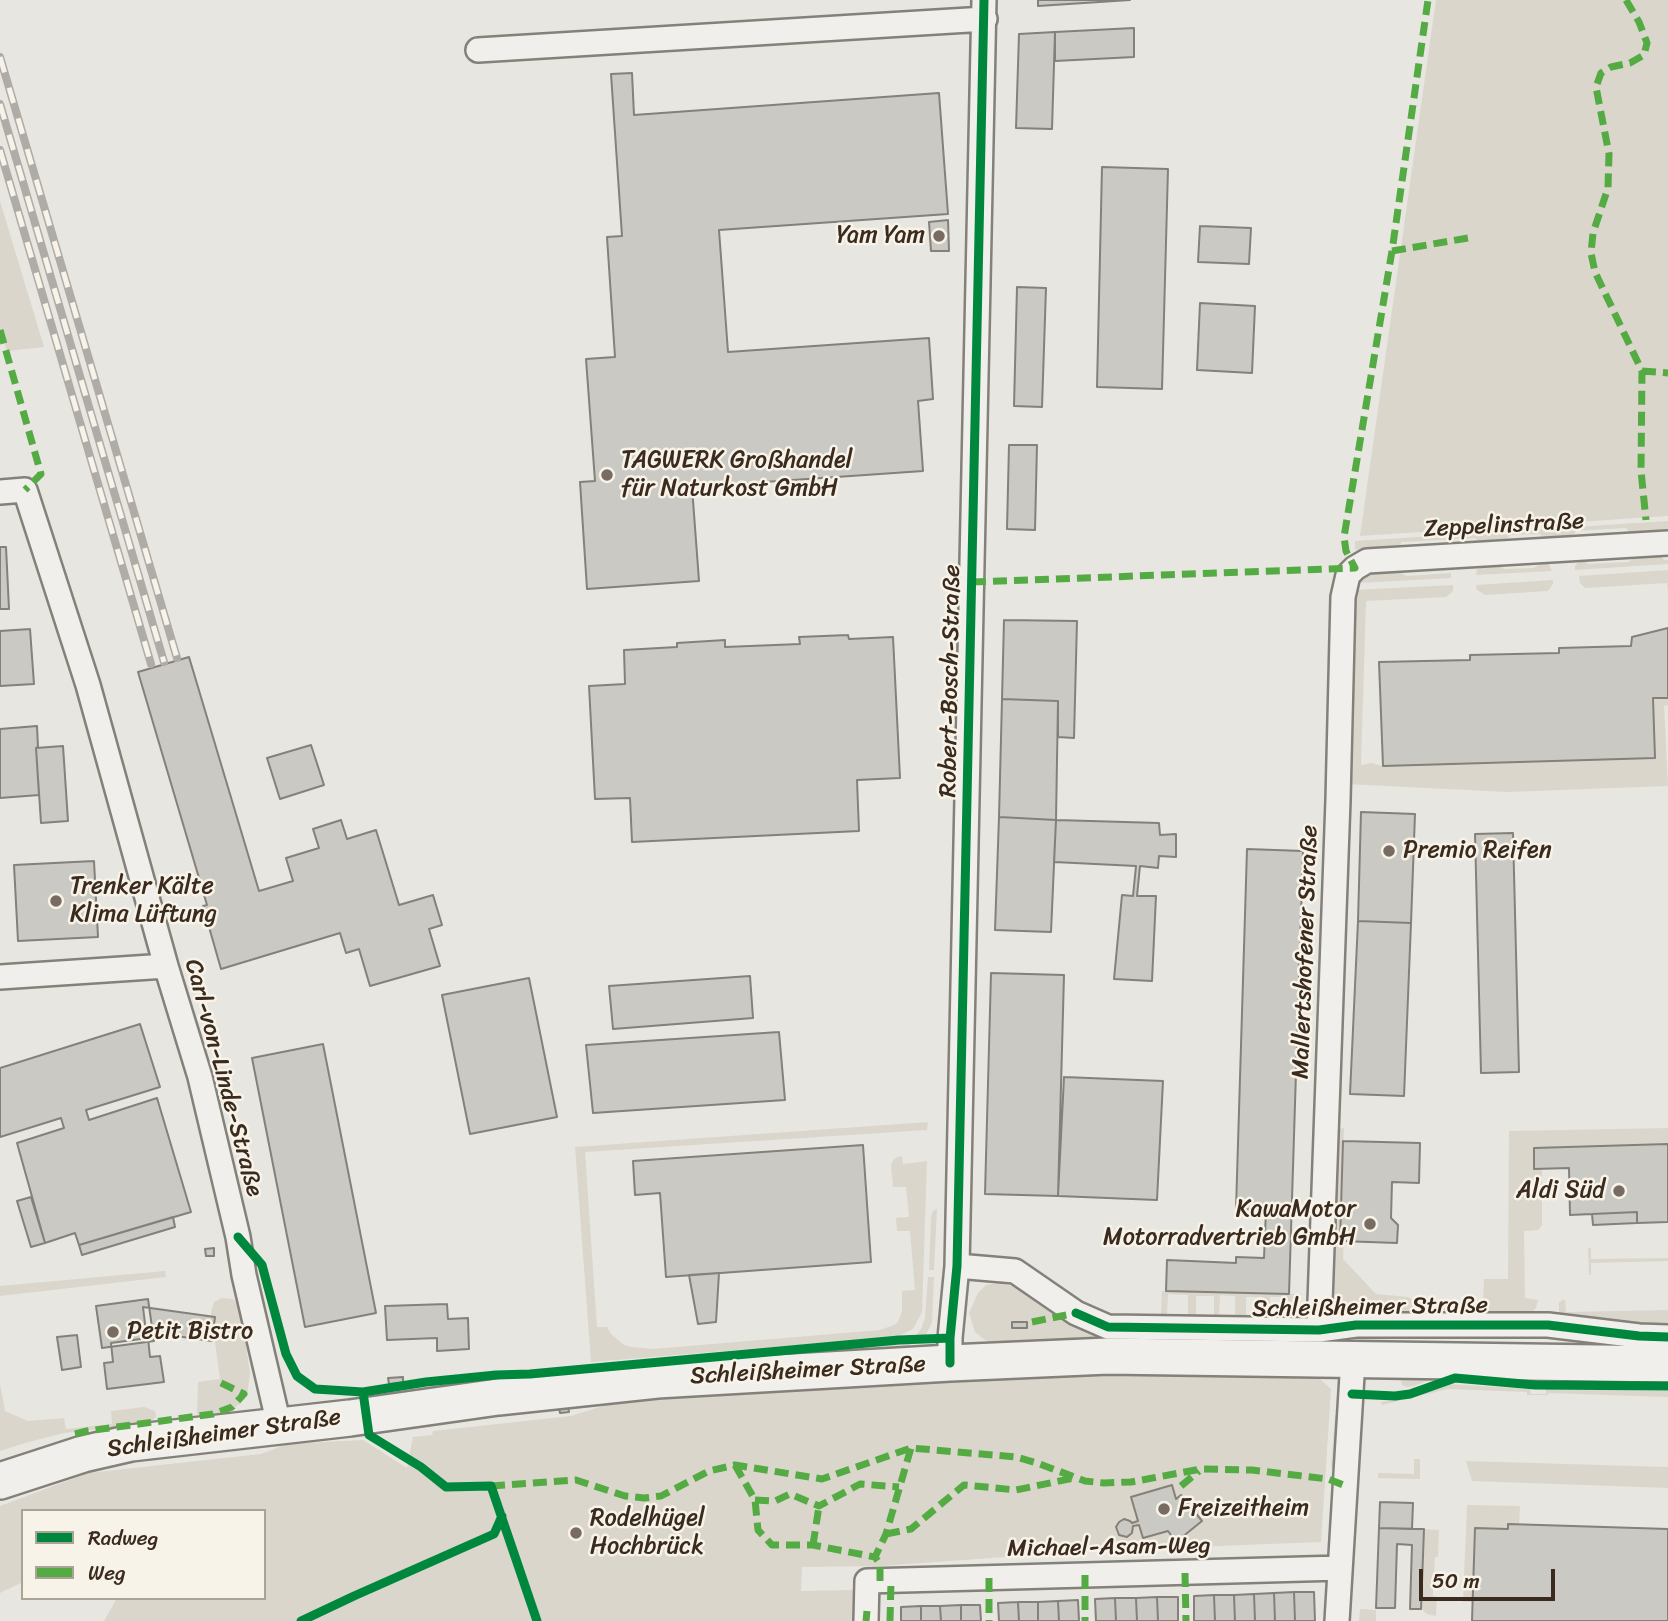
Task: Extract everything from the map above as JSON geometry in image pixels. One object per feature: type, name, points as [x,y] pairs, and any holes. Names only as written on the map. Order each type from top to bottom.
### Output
[{"type":"main road","name":"Schleißheimer Straße","points":[[0,1481],[83,1454],[131,1443],[657,1380],[1108,1356],[1668,1364]]},
{"type":"street","name":"Robert-Bosch-Straße","points":[[478,50],[587,44],[984,10],[957,1266],[950,1363]]},
{"type":"street","name":"Carl-von-Linde-Straße","points":[[0,492],[25,490],[88,685],[166,966],[200,1077],[279,1425]]},
{"type":"street","name":"Zeppelinstraße","points":[[1348,576],[1367,561],[1668,543]]},
{"type":"street","name":"Mallertshofener Straße","points":[[1319,1330],[1343,597],[1348,576]]},
{"type":"street","points":[[0,977],[166,966]]},
{"type":"street","name":"Schleißheimer Straße","points":[[957,1266],[1015,1270],[1076,1313],[1108,1327],[1319,1330],[1356,1325],[1548,1325],[1668,1337]]},
{"type":"street","points":[[1337,1621],[1353,1359]]},
{"type":"street","name":"Michael-Asam-Weg","points":[[866,1621],[867,1581],[1340,1568]]},
{"type":"shaded area","points":[[1436,0],[1668,0],[1668,516],[1360,536]]},
{"type":"shaded area","points":[[0,201],[44,347],[7,351],[0,328]]},
{"type":"shaded area","points":[[1668,521],[1668,532],[1630,533],[1626,528],[1576,531],[1571,538],[1546,539],[1540,534],[1511,535],[1503,541],[1481,543],[1475,538],[1402,542],[1397,549],[1355,549],[1355,541]]},
{"type":"shaded area","points":[[1659,554],[1664,560],[1668,560],[1668,564],[1575,570],[1578,562],[1628,562],[1637,556]]},
{"type":"shaded area","points":[[1548,562],[1552,571],[1476,575],[1482,565],[1498,564],[1504,569],[1534,568]]},
{"type":"shaded area","points":[[1668,570],[1668,591],[1667,583],[1585,588],[1580,583],[1579,576]]},
{"type":"shaded area","points":[[1398,571],[1406,576],[1451,573],[1451,578],[1359,583],[1376,573]]},
{"type":"shaded area","points":[[1553,580],[1548,591],[1485,595],[1477,590],[1476,585]]},
{"type":"shaded area","points":[[1453,585],[1453,591],[1446,597],[1366,601],[1361,765],[1654,758],[1653,698],[1668,698],[1668,705],[1664,706],[1668,786],[1507,792],[1347,784],[1354,590]]},
{"type":"shaded area","points":[[928,1122],[927,1130],[585,1152],[597,1327],[607,1327],[624,1345],[653,1349],[880,1330],[894,1325],[902,1311],[902,1291],[915,1290],[910,1231],[897,1231],[896,1218],[909,1217],[906,1187],[893,1187],[891,1165],[894,1159],[902,1156],[903,1164],[927,1161],[922,1312],[913,1329],[896,1337],[591,1362],[575,1147]]},
{"type":"shaded area","points":[[1344,1128],[1340,1241],[1344,1241],[1343,1259],[1376,1294],[1408,1297],[1413,1300],[1413,1309],[1407,1314],[1354,1313],[1336,1297],[1331,1287],[1335,1130]]},
{"type":"shaded area","points":[[1668,1128],[1668,1144],[1534,1148],[1534,1169],[1542,1169],[1542,1225],[1538,1230],[1524,1231],[1525,1298],[1538,1300],[1536,1308],[1524,1315],[1443,1314],[1438,1309],[1438,1302],[1483,1302],[1484,1279],[1508,1279],[1509,1131]]},
{"type":"shaded area","points":[[937,1209],[934,1270],[929,1270],[931,1217]]},
{"type":"shaded area","points":[[1588,1248],[1591,1248],[1591,1259],[1668,1258],[1668,1261],[1591,1263],[1589,1275]]},
{"type":"shaded area","points":[[165,1271],[166,1277],[0,1296],[0,1286]]},
{"type":"shaded area","points":[[928,1277],[934,1277],[932,1322],[925,1337],[913,1339],[925,1318]]},
{"type":"shaded area","points":[[998,1283],[1017,1287],[1097,1335],[1346,1337],[1387,1348],[1000,1345],[985,1340],[975,1332],[969,1313],[978,1293],[986,1285]]},
{"type":"shaded area","points":[[1162,1291],[1301,1294],[1296,1303],[1284,1313],[1285,1297],[1270,1297],[1270,1316],[1262,1316],[1262,1297],[1246,1297],[1246,1316],[1235,1316],[1235,1296],[1220,1295],[1219,1315],[1214,1315],[1214,1296],[1196,1296],[1196,1315],[1188,1315],[1188,1295],[1168,1294],[1167,1314],[1161,1314]]},
{"type":"shaded area","points":[[222,1298],[233,1299],[241,1308],[250,1374],[247,1395],[229,1411],[205,1416],[197,1414],[198,1382],[220,1379],[211,1313],[214,1302]]},
{"type":"shaded area","points":[[1565,1300],[1566,1312],[1668,1310],[1668,1328],[1595,1325],[1562,1316],[1559,1303]]},
{"type":"shaded area","points":[[913,1343],[901,1351],[605,1373],[556,1373]]},
{"type":"shaded area","points":[[1130,1370],[1228,1371],[1320,1379],[1331,1389],[1321,1542],[1088,1551],[880,1566],[802,1567],[801,1591],[854,1590],[856,1621],[104,1621],[116,1600],[266,1600],[266,1509],[21,1509],[21,1583],[0,1593],[0,1506],[88,1473],[261,1454],[287,1444],[363,1440],[407,1468],[413,1437],[432,1435],[433,1431],[571,1416],[635,1396],[810,1389]]},
{"type":"shaded area","points":[[1400,1376],[1437,1377],[1407,1387],[1402,1385]]},
{"type":"shaded area","points":[[0,1384],[5,1411],[28,1421],[64,1418],[66,1429],[112,1424],[111,1411],[144,1407],[155,1411],[156,1417],[149,1423],[64,1433],[0,1451]]},
{"type":"shaded area","points":[[1447,1384],[1530,1389],[1531,1394],[1546,1394],[1546,1389],[1668,1391],[1668,1397],[1548,1393],[1548,1395],[1527,1395],[1527,1392],[1448,1389],[1382,1405],[1381,1402],[1402,1399]]},
{"type":"shaded area","points":[[1341,1414],[1336,1474],[1331,1466],[1335,1415]]},
{"type":"shaded area","points":[[1414,1459],[1420,1459],[1420,1479],[1378,1478],[1378,1473],[1414,1474]]},
{"type":"shaded area","points":[[1466,1461],[1668,1467],[1668,1488],[1472,1481]]},
{"type":"shaded area","points":[[1467,1505],[1520,1506],[1519,1524],[1508,1524],[1508,1529],[1475,1528],[1472,1602],[1463,1602]]},
{"type":"shaded area","points":[[1424,1529],[1439,1530],[1438,1557],[1435,1557],[1434,1573],[1438,1573],[1437,1590],[1433,1590],[1433,1596],[1437,1597],[1436,1616],[1421,1609]]},
{"type":"shaded area","points":[[1360,1609],[1376,1610],[1376,1621],[1359,1621]]},
{"type":"building","points":[[1038,0],[1130,0],[1038,6]]},
{"type":"building","points":[[1134,28],[1134,57],[1055,61],[1055,32]]},
{"type":"building","points":[[1055,32],[1052,129],[1016,128],[1019,34]]},
{"type":"building","points":[[632,73],[634,115],[939,93],[948,214],[719,230],[728,352],[929,338],[933,399],[918,401],[923,471],[692,487],[699,581],[587,589],[580,482],[595,481],[586,359],[615,357],[607,237],[622,236],[611,74]]},
{"type":"building","points":[[1102,167],[1168,169],[1162,389],[1097,387]]},
{"type":"building","name":"Yam Yam","points":[[948,220],[949,251],[931,251],[929,222]]},
{"type":"building","points":[[1200,226],[1251,228],[1249,264],[1198,262]]},
{"type":"building","points":[[1017,287],[1046,288],[1042,407],[1014,406]]},
{"type":"building","points":[[1200,303],[1255,306],[1252,373],[1197,370]]},
{"type":"building","points":[[1009,445],[1037,445],[1035,530],[1007,529]]},
{"type":"building","points":[[0,547],[6,547],[9,609],[0,609]]},
{"type":"building","points":[[1004,620],[1077,621],[1074,738],[1058,737],[1058,701],[1002,699]]},
{"type":"building","points":[[1668,628],[1668,698],[1653,698],[1655,758],[1383,766],[1379,662],[1470,660],[1470,655],[1559,653],[1559,648],[1631,646],[1632,637]]},
{"type":"building","points":[[30,629],[34,684],[0,686],[0,631]]},
{"type":"building","points":[[848,635],[849,639],[893,637],[900,778],[857,780],[859,831],[632,842],[630,798],[595,799],[589,686],[625,684],[624,650],[677,647],[677,643],[725,640],[725,647],[800,644],[799,637]]},
{"type":"building","points":[[189,657],[259,891],[293,881],[286,858],[319,848],[313,829],[341,820],[347,839],[376,830],[399,905],[433,895],[442,925],[429,929],[440,966],[370,986],[359,949],[346,953],[340,933],[221,969],[203,906],[207,905],[138,672]]},
{"type":"building","points":[[1002,699],[1058,701],[1056,820],[999,817]]},
{"type":"building","points":[[37,726],[39,795],[0,798],[0,729]]},
{"type":"building","points":[[311,745],[324,785],[280,799],[267,758]]},
{"type":"building","points":[[63,746],[68,821],[41,823],[36,748]]},
{"type":"building","points":[[1361,812],[1415,814],[1411,923],[1358,921]]},
{"type":"building","points":[[999,817],[1056,820],[1051,932],[995,930]]},
{"type":"building","points":[[1056,820],[1159,823],[1160,835],[1176,834],[1176,857],[1159,856],[1158,868],[1140,866],[1137,896],[1156,896],[1152,981],[1114,979],[1122,895],[1133,896],[1136,866],[1054,862]]},
{"type":"building","points":[[1513,833],[1519,1072],[1481,1073],[1475,834]]},
{"type":"building","points":[[1247,849],[1303,851],[1289,1294],[1166,1291],[1167,1260],[1236,1263],[1236,1257],[1264,1258],[1266,1210],[1236,1209]]},
{"type":"building","name":"Trenker Kälte Klima Lüftung","points":[[94,861],[98,937],[18,941],[14,865]]},
{"type":"building","points":[[1358,921],[1411,923],[1404,1096],[1350,1094]]},
{"type":"building","points":[[991,973],[1064,975],[1058,1196],[985,1194]]},
{"type":"building","points":[[750,976],[753,1018],[613,1029],[609,986]]},
{"type":"building","points":[[529,978],[557,1117],[470,1134],[442,995]]},
{"type":"building","points":[[140,1024],[160,1087],[86,1110],[89,1120],[157,1098],[191,1212],[79,1245],[75,1233],[45,1243],[17,1143],[64,1128],[61,1118],[0,1137],[0,1068]]},
{"type":"building","points":[[779,1032],[785,1100],[593,1113],[586,1045]]},
{"type":"building","points":[[323,1044],[376,1313],[305,1327],[252,1058]]},
{"type":"building","points":[[1064,1077],[1163,1081],[1157,1200],[1058,1196]]},
{"type":"building","points":[[1343,1141],[1420,1143],[1419,1183],[1392,1182],[1391,1218],[1398,1225],[1397,1243],[1340,1241]]},
{"type":"building","name":"Aldi Süd","points":[[1668,1144],[1668,1222],[1637,1223],[1637,1212],[1570,1215],[1569,1168],[1534,1169],[1534,1148]]},
{"type":"building","points":[[863,1145],[871,1262],[666,1277],[660,1193],[635,1195],[633,1161]]},
{"type":"building","points":[[31,1197],[45,1243],[31,1247],[17,1201]]},
{"type":"building","points":[[1637,1212],[1637,1223],[1593,1225],[1592,1214]]},
{"type":"building","points":[[173,1217],[175,1227],[82,1255],[79,1245]]},
{"type":"building","points":[[214,1248],[214,1256],[206,1256],[205,1249]]},
{"type":"building","points":[[719,1273],[716,1322],[698,1324],[689,1275]]},
{"type":"building","points":[[148,1299],[154,1341],[102,1348],[96,1306]]},
{"type":"building","points":[[447,1304],[448,1319],[468,1318],[469,1349],[437,1351],[437,1338],[387,1340],[385,1306]]},
{"type":"building","points":[[143,1307],[215,1317],[212,1341],[146,1332]]},
{"type":"building","points":[[1012,1322],[1027,1322],[1027,1328],[1012,1328]]},
{"type":"building","points":[[77,1335],[81,1367],[62,1370],[57,1337]]},
{"type":"building","points":[[148,1338],[150,1357],[160,1356],[164,1382],[107,1389],[104,1363],[113,1362],[111,1343]]},
{"type":"building","points":[[403,1377],[403,1383],[389,1384],[388,1378]]},
{"type":"building","points":[[568,1406],[569,1412],[560,1413],[559,1408]]},
{"type":"building","name":"Freizeitheim","points":[[1172,1485],[1176,1499],[1181,1495],[1202,1521],[1176,1542],[1168,1531],[1143,1538],[1139,1525],[1133,1526],[1132,1533],[1127,1537],[1119,1535],[1116,1527],[1119,1522],[1124,1519],[1132,1523],[1138,1521],[1131,1497]]},
{"type":"building","points":[[1380,1502],[1413,1503],[1412,1529],[1379,1528]]},
{"type":"building","points":[[1508,1524],[1668,1529],[1668,1621],[1472,1621],[1475,1528],[1508,1529]]},
{"type":"building","points":[[1379,1528],[1424,1529],[1421,1609],[1410,1609],[1412,1545],[1397,1544],[1395,1608],[1376,1608]]},
{"type":"building","points":[[1294,1592],[1314,1592],[1315,1621],[1295,1621]]},
{"type":"building","points":[[1294,1592],[1295,1621],[1275,1621],[1274,1593]]},
{"type":"building","points":[[1274,1593],[1275,1621],[1255,1621],[1254,1594]]},
{"type":"building","points":[[1254,1594],[1255,1621],[1235,1621],[1234,1595]]},
{"type":"building","points":[[1214,1595],[1234,1595],[1235,1621],[1215,1621]]},
{"type":"building","points":[[1214,1595],[1215,1621],[1194,1621],[1194,1596]]},
{"type":"building","points":[[1157,1597],[1178,1597],[1178,1621],[1158,1621]]},
{"type":"building","points":[[1157,1597],[1158,1621],[1137,1621],[1136,1598]]},
{"type":"building","points":[[1115,1598],[1136,1598],[1137,1621],[1116,1621]]},
{"type":"building","points":[[1115,1598],[1116,1621],[1096,1621],[1095,1599]]},
{"type":"building","points":[[1078,1600],[1079,1621],[1059,1621],[1058,1601]]},
{"type":"building","points":[[1058,1601],[1059,1621],[1038,1621],[1038,1602]]},
{"type":"building","points":[[1018,1602],[1019,1621],[999,1621],[998,1603]]},
{"type":"building","points":[[1018,1602],[1038,1602],[1038,1621],[1019,1621]]},
{"type":"building","points":[[961,1605],[961,1621],[941,1621],[940,1606]]},
{"type":"building","points":[[961,1605],[980,1605],[981,1621],[961,1621]]},
{"type":"building","points":[[921,1606],[921,1621],[901,1621],[901,1607]]},
{"type":"building","points":[[921,1606],[940,1606],[941,1621],[921,1621]]},
{"type":"railway","points":[[0,57],[177,658]]},
{"type":"railway","points":[[0,104],[164,662]]},
{"type":"railway","points":[[0,150],[151,664]]},
{"type":"marked path","points":[[972,582],[1355,568],[1346,551],[1344,537],[1392,251],[1428,0]]},
{"type":"marked path","points":[[1626,0],[1647,43],[1644,55],[1601,73],[1596,87],[1609,154],[1608,188],[1593,233],[1591,253],[1595,272],[1642,371],[1641,471],[1646,520]]},
{"type":"marked path","points":[[1392,251],[1468,238]]},
{"type":"marked path","points":[[0,330],[41,474],[25,490]]},
{"type":"marked path","points":[[1642,371],[1668,373]]},
{"type":"marked path","points":[[1032,1322],[1076,1313]]},
{"type":"marked path","points":[[75,1434],[213,1414],[232,1407],[244,1394],[215,1380]]},
{"type":"marked path","points":[[491,1486],[576,1480],[625,1496],[644,1498],[661,1496],[709,1471],[735,1465],[822,1479],[911,1448],[1016,1457],[1085,1481],[1104,1483],[1131,1482],[1201,1469],[1252,1470],[1328,1479],[1346,1486]]},
{"type":"marked path","points":[[880,1581],[880,1564],[875,1557],[886,1534],[911,1448]]},
{"type":"marked path","points":[[735,1465],[755,1500],[758,1530],[772,1545],[813,1545],[875,1557]]},
{"type":"marked path","points":[[1181,1486],[1199,1471]]},
{"type":"marked path","points":[[886,1534],[911,1529],[964,1485],[1016,1490],[1074,1478]]},
{"type":"marked path","points":[[755,1500],[775,1501],[790,1494],[819,1506],[860,1484],[899,1487]]},
{"type":"marked path","points":[[813,1545],[819,1506]]},
{"type":"marked path","points":[[1185,1573],[1186,1621]]},
{"type":"marked path","points":[[1085,1575],[1085,1621]]},
{"type":"marked path","points":[[989,1578],[989,1621]]},
{"type":"marked path","points":[[890,1621],[891,1581]]},
{"type":"marked path","points":[[866,1621],[867,1611]]},
{"type":"cycle path","points":[[950,1363],[957,1266],[984,0]]},
{"type":"cycle path","points":[[238,1237],[262,1265],[286,1354],[297,1376],[315,1389],[363,1392],[496,1375],[899,1340],[950,1338]]},
{"type":"cycle path","points":[[1076,1313],[1108,1327],[1319,1330],[1356,1325],[1548,1325],[1668,1337]]},
{"type":"cycle path","points":[[1352,1394],[1410,1394],[1455,1378],[1535,1385],[1668,1386]]},
{"type":"cycle path","points":[[363,1392],[369,1435],[421,1467],[446,1487],[491,1486],[537,1621]]},
{"type":"cycle path","points":[[301,1621],[494,1534],[502,1516]]},
{"type":"place","name":"Yam Yam","points":[[939,236]]},
{"type":"place","name":"TAGWERK Großhandel für Naturkost GmbH","points":[[607,475]]},
{"type":"place","name":"Premio Reifen","points":[[1389,851]]},
{"type":"place","name":"Trenker Kälte Klima Lüftung","points":[[56,901]]},
{"type":"place","name":"Aldi Süd","points":[[1619,1191]]},
{"type":"place","name":"KawaMotor Motorradvertrieb GmbH","points":[[1370,1224]]},
{"type":"place","name":"Petit Bistro","points":[[113,1332]]},
{"type":"place","name":"Freizeitheim","points":[[1164,1509]]},
{"type":"place","name":"Rodelhügel Hochbrück","points":[[576,1533]]}]
